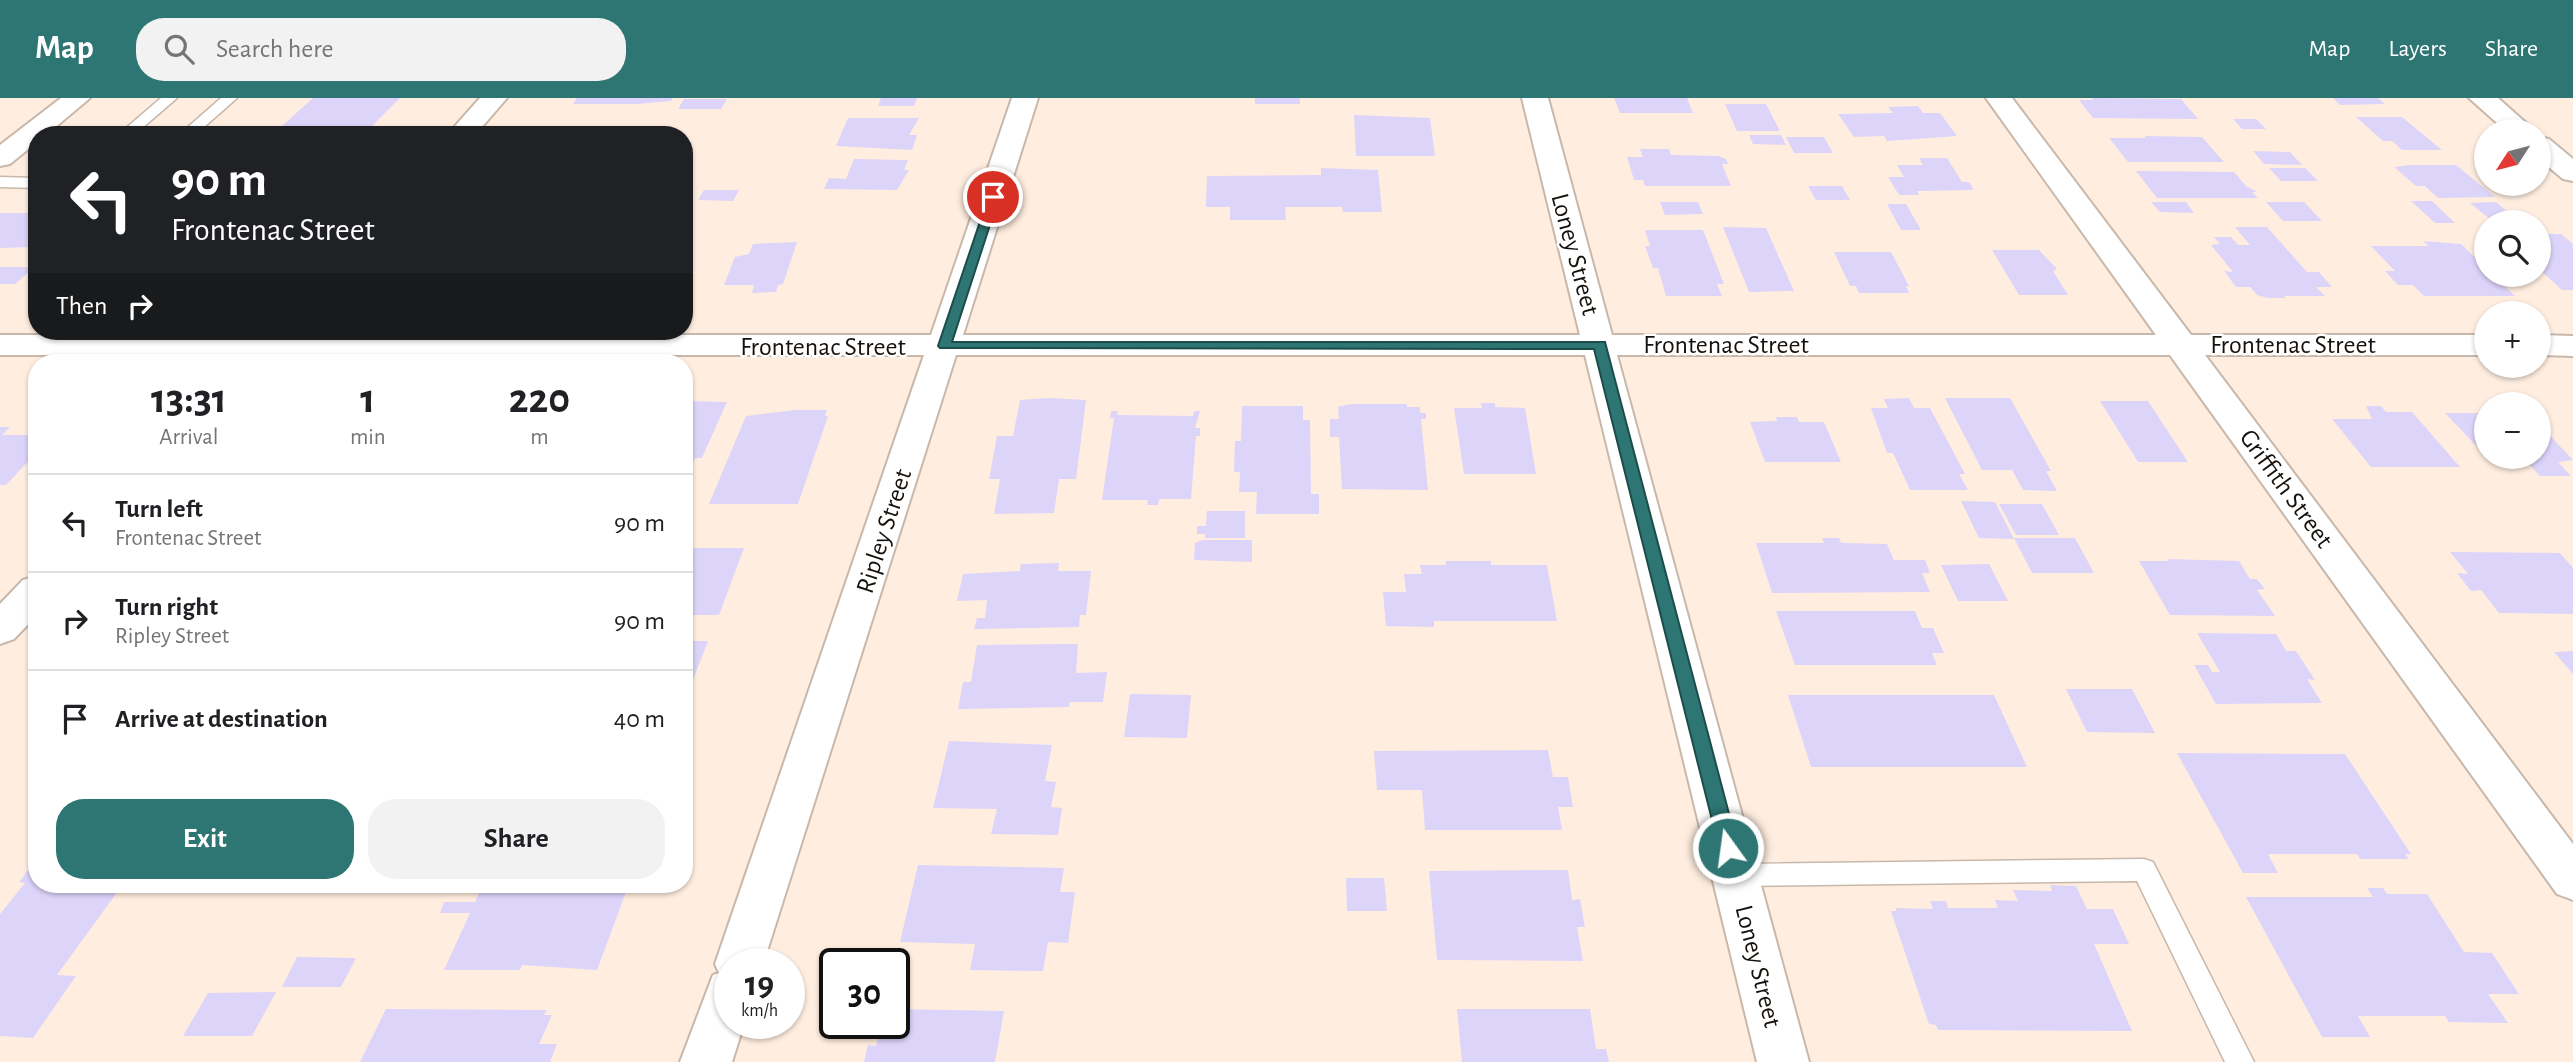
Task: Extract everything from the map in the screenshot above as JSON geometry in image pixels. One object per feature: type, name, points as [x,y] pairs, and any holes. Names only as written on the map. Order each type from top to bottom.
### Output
[{"type":"street","points":[[41,126],[77,98]]},
{"type":"street","points":[[468,126],[494,98]]},
{"type":"street","name":"Ripley Street","points":[[743,948],[1025,98]]},
{"type":"street","name":"Loney Street","points":[[1535,98],[1783,1062]]},
{"type":"street","name":"Griffith Street","points":[[1999,98],[2573,880]]},
{"type":"street","points":[[2482,98],[2507,119]]},
{"type":"street","points":[[0,158],[28,136]]},
{"type":"street","points":[[2552,156],[2573,173]]},
{"type":"street","name":"Frontenac Street","points":[[0,345],[2474,345]]},
{"type":"street","points":[[2551,345],[2573,346]]},
{"type":"street","points":[[0,629],[28,599]]},
{"type":"street","points":[[706,1062],[714,1038]]},
{"type":"lane","points":[[136,126],[170,98]]},
{"type":"lane","points":[[197,126],[230,98]]},
{"type":"lane","points":[[0,182],[28,183]]},
{"type":"lane","points":[[1735,875],[2144,870],[2240,1062]]},
{"type":"building","points":[[313,98],[400,98],[372,126],[282,126]]},
{"type":"building","points":[[577,98],[673,98],[671,101],[637,104],[573,104]]},
{"type":"building","points":[[881,98],[917,98],[914,106],[878,106]]},
{"type":"building","points":[[1255,98],[1300,98],[1300,104],[1255,104]]},
{"type":"building","points":[[1614,98],[1687,98],[1693,113],[1620,113]]},
{"type":"building","points":[[2092,98],[2181,99],[2198,119],[2093,118],[2079,100],[2093,100]]},
{"type":"building","points":[[2333,98],[2378,98],[2385,104],[2340,105]]},
{"type":"building","points":[[684,99],[727,99],[721,109],[678,109]]},
{"type":"building","points":[[1725,104],[1766,104],[1780,131],[1737,131]]},
{"type":"building","points":[[1918,106],[1923,113],[1940,113],[1957,136],[1887,141],[1884,136],[1854,137],[1838,114],[1893,113],[1888,107]]},
{"type":"building","points":[[1354,115],[1430,118],[1435,156],[1356,156]]},
{"type":"building","points":[[2356,117],[2402,117],[2442,150],[2402,150],[2392,141],[2383,141]]},
{"type":"building","points":[[848,118],[919,118],[909,135],[917,135],[912,150],[836,146]]},
{"type":"building","points":[[2233,119],[2256,119],[2266,129],[2242,129]]},
{"type":"building","points":[[1749,135],[1781,135],[1786,145],[1753,144]]},
{"type":"building","points":[[2145,136],[2202,137],[2224,162],[2128,162],[2109,138],[2146,138]]},
{"type":"building","points":[[1786,137],[1824,137],[1833,153],[1794,153]]},
{"type":"building","points":[[1640,149],[1669,149],[1671,155],[1718,156],[1726,159],[1728,164],[1722,164],[1731,186],[1645,186],[1643,180],[1634,180],[1627,157],[1643,157]]},
{"type":"building","points":[[2253,151],[2290,152],[2302,165],[2264,164]]},
{"type":"building","points":[[1919,158],[1947,158],[1962,182],[1969,182],[1974,190],[1917,191],[1919,195],[1899,195],[1888,177],[1904,177],[1897,165],[1923,165]]},
{"type":"building","points":[[854,159],[908,160],[904,170],[909,170],[897,190],[824,189],[829,178],[846,179]]},
{"type":"building","points":[[2456,165],[2474,180],[2474,196],[2495,197],[2438,198],[2425,186],[2416,186],[2394,167]]},
{"type":"building","points":[[1321,168],[1378,170],[1382,212],[1343,212],[1342,207],[1285,207],[1286,220],[1230,220],[1230,207],[1206,207],[1207,176],[1321,175]]},
{"type":"building","points":[[2269,168],[2305,168],[2318,181],[2281,181]]},
{"type":"building","points":[[2136,171],[2234,172],[2246,186],[2257,192],[2252,192],[2258,198],[2157,198]]},
{"type":"building","points":[[1808,186],[1842,186],[1850,200],[1816,200]]},
{"type":"building","points":[[704,190],[739,190],[733,201],[698,200]]},
{"type":"building","points":[[2411,201],[2432,201],[2455,223],[2435,223]]},
{"type":"building","points":[[1660,202],[1698,202],[1703,214],[1665,215]]},
{"type":"building","points":[[2151,202],[2186,202],[2194,213],[2160,212]]},
{"type":"building","points":[[2266,202],[2304,202],[2322,221],[2283,221]]},
{"type":"building","points":[[2496,202],[2505,210],[2479,210],[2470,203]]},
{"type":"building","points":[[1887,204],[1906,204],[1921,230],[1901,230]]},
{"type":"building","points":[[0,213],[28,213],[28,247],[0,248]]},
{"type":"building","points":[[1723,227],[1766,228],[1794,291],[1749,292]]},
{"type":"building","points":[[2235,227],[2267,227],[2307,272],[2319,272],[2332,287],[2316,287],[2325,296],[2268,298],[2257,295],[2250,287],[2236,287],[2224,271],[2233,272],[2211,245],[2220,244],[2214,237],[2231,237],[2238,245],[2250,245]]},
{"type":"building","points":[[1645,230],[1703,230],[1724,284],[1717,284],[1722,296],[1666,296],[1658,268],[1653,268],[1645,246],[1650,246]]},
{"type":"building","points":[[2551,234],[2561,234],[2573,244],[2573,290],[2562,290],[2551,280]]},
{"type":"building","points":[[2423,241],[2461,244],[2474,256],[2474,287],[2506,287],[2515,296],[2424,296],[2413,285],[2398,285],[2385,271],[2395,271],[2371,246],[2429,246]]},
{"type":"building","points":[[797,242],[783,284],[778,285],[776,292],[752,293],[754,285],[724,285],[735,257],[749,254],[753,244]]},
{"type":"building","points":[[1992,250],[2039,250],[2057,269],[2053,271],[2068,295],[2019,295]]},
{"type":"building","points":[[1834,252],[1891,252],[1909,286],[1906,286],[1909,293],[1859,293],[1856,286],[1850,286]]},
{"type":"building","points":[[0,267],[28,267],[28,273],[15,284],[0,284]]},
{"type":"building","points":[[1909,398],[1914,408],[1930,408],[1965,474],[1959,474],[1968,490],[1910,490],[1893,453],[1887,453],[1871,408],[1888,408],[1884,399]]},
{"type":"building","points":[[1945,398],[2010,398],[2051,471],[2046,471],[2057,491],[2023,490],[2012,470],[1982,470]]},
{"type":"building","points":[[1020,400],[1086,400],[1076,479],[1059,479],[1054,513],[994,514],[1000,479],[989,479],[997,436],[1013,436]]},
{"type":"building","points":[[693,401],[727,402],[702,458],[695,458],[693,463]]},
{"type":"building","points":[[2100,401],[2148,401],[2188,462],[2138,462]]},
{"type":"building","points":[[1481,403],[1495,403],[1495,407],[1525,408],[1536,474],[1464,474],[1454,408],[1482,408]]},
{"type":"building","points":[[1350,404],[1407,404],[1407,407],[1420,407],[1420,413],[1426,413],[1426,419],[1421,419],[1428,490],[1342,489],[1339,437],[1330,437],[1330,419],[1339,419],[1338,407]]},
{"type":"building","points":[[1242,406],[1303,406],[1303,420],[1310,420],[1311,494],[1319,494],[1319,514],[1256,514],[1257,492],[1239,492],[1240,472],[1234,472],[1235,441],[1241,441]]},
{"type":"building","points":[[2366,406],[2381,406],[2386,412],[2412,412],[2460,467],[2371,467],[2332,419],[2372,419]]},
{"type":"building","points":[[795,410],[827,410],[825,416],[828,416],[798,504],[709,504],[746,416]]},
{"type":"building","points":[[1111,411],[1118,411],[1117,415],[1193,416],[1194,411],[1200,411],[1195,428],[1200,428],[1200,436],[1196,436],[1191,499],[1159,499],[1158,505],[1147,505],[1148,500],[1102,500],[1114,418],[1110,418]]},
{"type":"building","points":[[2445,413],[2474,413],[2474,443]]},
{"type":"building","points":[[1776,417],[1797,417],[1799,422],[1824,422],[1841,462],[1765,462],[1750,422],[1777,421]]},
{"type":"building","points":[[0,427],[10,427],[2,435],[28,435],[28,462],[6,485],[0,485]]},
{"type":"building","points":[[2551,437],[2573,460],[2558,462],[2571,476],[2540,476],[2533,469],[2551,469]]},
{"type":"building","points":[[1961,501],[1995,502],[2014,539],[1979,538]]},
{"type":"building","points":[[1999,504],[2042,504],[2059,535],[2016,535]]},
{"type":"building","points":[[1207,511],[1245,511],[1245,538],[1205,538],[1205,534],[1197,534],[1197,526],[1206,526]]},
{"type":"building","points":[[1822,538],[1839,538],[1841,543],[1887,544],[1894,560],[1925,560],[1930,573],[1922,573],[1930,592],[1772,593],[1756,543],[1824,543]]},
{"type":"building","points":[[2014,538],[2075,538],[2094,573],[2032,573]]},
{"type":"building","points":[[1202,540],[1252,540],[1252,562],[1194,560],[1195,543]]},
{"type":"building","points":[[693,548],[744,548],[719,615],[693,615]]},
{"type":"building","points":[[2450,552],[2560,553],[2573,568],[2573,614],[2499,613],[2481,590],[2471,591],[2457,573],[2468,574]]},
{"type":"building","points":[[2167,559],[2239,561],[2250,579],[2257,579],[2265,589],[2257,590],[2275,616],[2170,615],[2139,561],[2168,561]]},
{"type":"building","points":[[1446,561],[1491,561],[1491,565],[1547,565],[1557,621],[1434,621],[1434,627],[1386,626],[1383,592],[1406,592],[1404,574],[1422,574],[1420,565],[1446,565]]},
{"type":"building","points":[[1059,563],[1058,571],[1091,571],[1086,615],[1080,615],[1079,627],[974,629],[977,618],[985,618],[987,600],[957,601],[963,574],[1020,571],[1021,564]]},
{"type":"building","points":[[1989,564],[2008,601],[1958,601],[1941,565]]},
{"type":"building","points":[[1776,611],[1915,611],[1922,628],[1933,628],[1944,653],[1932,653],[1937,665],[1795,665]]},
{"type":"building","points":[[2197,633],[2276,634],[2286,651],[2296,651],[2315,680],[2307,679],[2322,703],[2216,704],[2194,665],[2208,665],[2212,672],[2220,672]]},
{"type":"building","points":[[693,641],[708,641],[693,680]]},
{"type":"building","points":[[1078,644],[1076,673],[1107,672],[1103,702],[1070,702],[1069,707],[958,709],[963,682],[971,682],[977,645]]},
{"type":"building","points":[[2573,651],[2573,674],[2554,652]]},
{"type":"building","points":[[2066,689],[2132,689],[2155,733],[2087,732]]},
{"type":"building","points":[[1130,694],[1191,695],[1187,738],[1124,737]]},
{"type":"building","points":[[1788,695],[1994,695],[2027,767],[1811,767]]},
{"type":"building","points":[[949,741],[1052,745],[1045,781],[1056,782],[1051,807],[1062,808],[1058,835],[991,834],[997,809],[933,808]]},
{"type":"building","points":[[1548,750],[1553,777],[1568,777],[1573,807],[1558,807],[1562,830],[1425,830],[1422,790],[1377,790],[1374,751]]},
{"type":"building","points":[[2177,753],[2345,754],[2411,854],[2405,854],[2409,859],[2360,859],[2357,854],[2268,854],[2278,873],[2243,873]]},
{"type":"building","points":[[918,865],[1064,868],[1060,892],[1075,892],[1068,943],[1048,942],[1043,971],[970,970],[975,944],[900,942]]},
{"type":"building","points":[[28,870],[28,893],[116,893],[57,975],[76,976],[33,1038],[0,1036],[0,914],[25,883],[19,882]]},
{"type":"building","points":[[1568,870],[1572,900],[1580,899],[1585,927],[1577,927],[1583,961],[1437,960],[1429,871]]},
{"type":"building","points":[[1346,878],[1384,878],[1387,911],[1347,911]]},
{"type":"building","points":[[2050,885],[2076,886],[2087,909],[2113,909],[2129,944],[2094,944],[2132,1031],[1938,1030],[1936,1025],[1929,1024],[1891,911],[1896,911],[1896,908],[1933,909],[1930,901],[1946,901],[1948,908],[1998,908],[1995,900],[2018,901],[2013,890],[2052,891]]},
{"type":"building","points":[[2367,888],[2383,888],[2387,894],[2427,894],[2464,952],[2492,953],[2519,994],[2488,994],[2508,1023],[2449,1022],[2445,1016],[2358,1016],[2370,1037],[2322,1037],[2246,897],[2373,897]]},
{"type":"building","points":[[479,893],[626,893],[597,970],[522,965],[520,970],[444,970],[470,913],[440,913],[444,902],[475,902]]},
{"type":"building","points":[[297,957],[356,958],[341,987],[282,987]]},
{"type":"building","points":[[276,992],[252,1036],[183,1036],[208,993]]},
{"type":"building","points":[[386,1009],[547,1010],[544,1015],[552,1015],[539,1044],[557,1044],[550,1062],[360,1062]]},
{"type":"building","points":[[910,1009],[1004,1011],[995,1062],[864,1062],[868,1045],[876,1046],[878,1039],[910,1039]]},
{"type":"building","points":[[1457,1009],[1590,1009],[1596,1049],[1606,1049],[1609,1062],[1462,1062]]},
{"type":"route","points":[[993,197],[944,346],[1600,345],[1728,848]]}]
